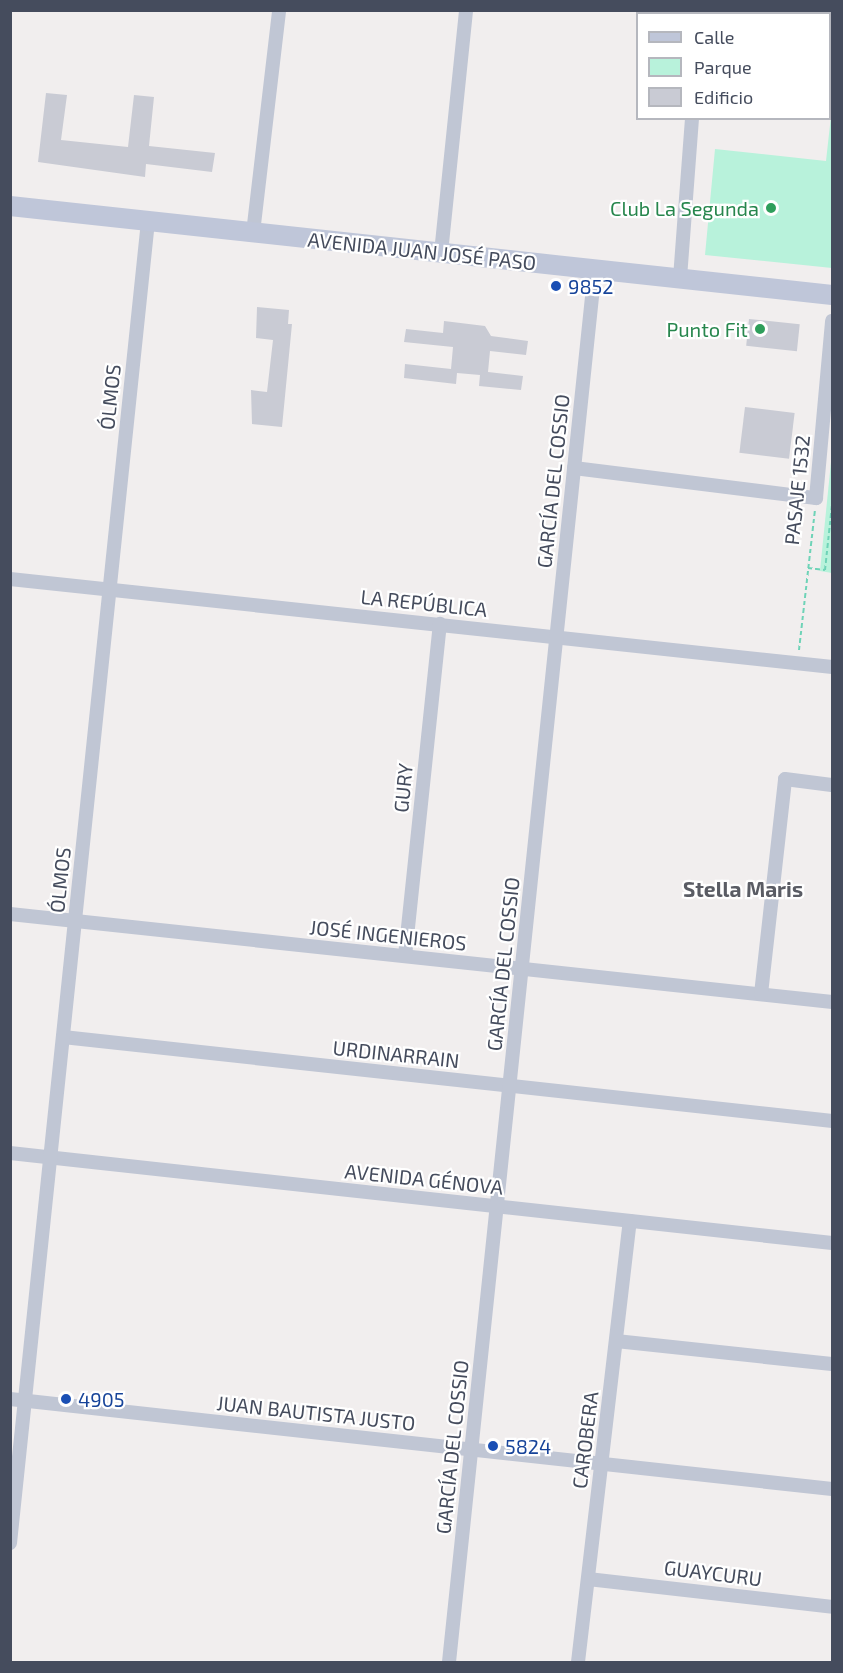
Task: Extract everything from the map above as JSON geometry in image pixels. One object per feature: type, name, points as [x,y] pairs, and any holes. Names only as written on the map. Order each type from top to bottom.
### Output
[{"type":"main road","name":"AVENIDA JUAN JOSÉ PASO","points":[[10,206],[832,295]]},
{"type":"street","points":[[253,232],[279,10]]},
{"type":"street","points":[[441,253],[466,10]]},
{"type":"street","points":[[680,278],[692,120]]},
{"type":"street","name":"ÓLMOS","points":[[10,1543],[148,221]]},
{"type":"street","name":"GARCÍA DEL COSSIO","points":[[449,1662],[595,269]]},
{"type":"street","name":"PASAJE 1532","points":[[816,498],[832,321]]},
{"type":"street","points":[[574,468],[816,498]]},
{"type":"street","name":"LA REPÚBLICA","points":[[10,579],[832,667]]},
{"type":"street","name":"GURY","points":[[405,956],[440,624]]},
{"type":"street","points":[[761,994],[785,779],[832,784]]},
{"type":"street","name":"JOSÉ INGENIEROS","points":[[10,914],[832,1002]]},
{"type":"street","name":"URDINARRAIN","points":[[63,1037],[832,1120]]},
{"type":"street","name":"AVENIDA GÉNOVA","points":[[10,1154],[832,1243]]},
{"type":"street","name":"CAROBERA","points":[[578,1662],[630,1221]]},
{"type":"street","points":[[615,1341],[832,1364]]},
{"type":"street","name":"JUAN BAUTISTA JUSTO","points":[[10,1399],[832,1489]]},
{"type":"street","name":"GUAYCURU","points":[[588,1579],[832,1607]]},
{"type":"path","name":"PASAJE 1532","points":[[798,664],[816,498]]},
{"type":"path","points":[[808,568],[825,570],[832,504]]},
{"type":"green space","name":"Club La Segunda","points":[[832,107],[832,268],[705,255],[715,149],[826,161]]},
{"type":"green space","points":[[832,452],[832,573],[820,571]]},
{"type":"building","points":[[46,93],[67,95],[61,140],[128,147],[134,95],[154,97],[149,146],[215,153],[212,172],[146,164],[145,177],[38,162]]},
{"type":"building","points":[[257,307],[289,310],[288,324],[292,324],[282,427],[252,424],[251,390],[267,392],[273,340],[256,338]]},
{"type":"building","points":[[749,319],[800,324],[797,351],[746,346]]},
{"type":"building","points":[[444,321],[485,326],[491,336],[528,341],[526,355],[490,351],[488,372],[523,376],[521,390],[479,386],[480,375],[457,373],[456,384],[404,378],[405,364],[451,369],[453,347],[404,342],[406,329],[443,333]]},
{"type":"building","points":[[745,407],[795,413],[789,459],[739,453]]},
{"type":"place","name":"Club La Segunda","points":[[771,208]]},
{"type":"place","name":"9852","points":[[556,286]]},
{"type":"place","name":"Punto Fit","points":[[760,329]]},
{"type":"place","name":"4905","points":[[66,1399]]},
{"type":"place","name":"5824","points":[[493,1446]]},
{"type":"district","name":"Stella Maris","points":[[743,889]]}]
